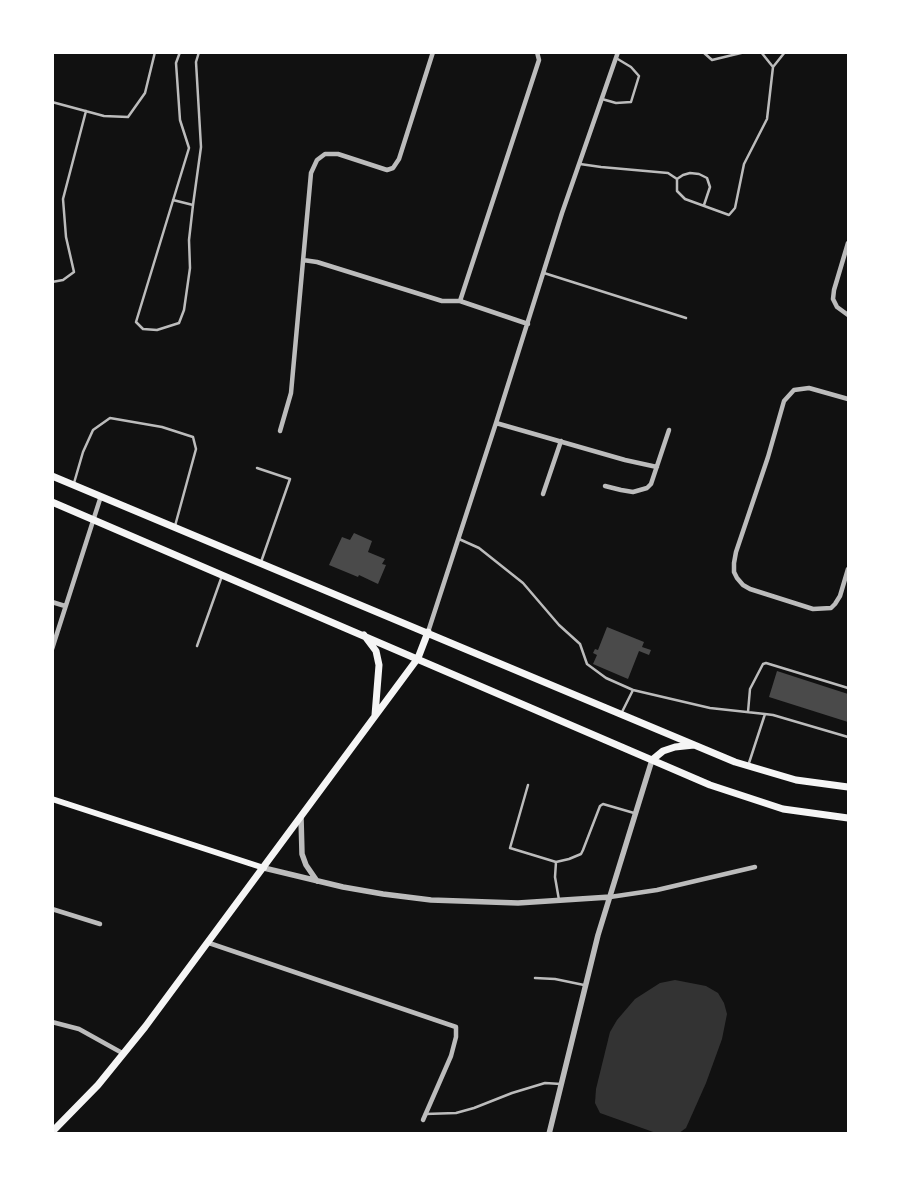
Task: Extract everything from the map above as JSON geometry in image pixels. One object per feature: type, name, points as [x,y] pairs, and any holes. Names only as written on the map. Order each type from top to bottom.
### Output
[{"type":"main road","points":[[52,476],[748,766],[796,780],[848,787]]},
{"type":"main road","points":[[52,502],[710,785],[773,806],[811,814],[848,818]]},
{"type":"main road","points":[[52,1132],[98,1085],[124,1054],[208,943],[418,658],[428,632]]},
{"type":"main road","points":[[364,635],[376,652],[380,665],[375,717]]},
{"type":"main road","points":[[652,760],[663,751],[675,747],[696,745]]},
{"type":"main road","points":[[52,799],[264,868]]},
{"type":"street","points":[[280,431],[291,393],[311,173],[316,160],[325,154],[338,154],[387,170],[393,168],[399,159],[433,52]]},
{"type":"street","points":[[460,301],[539,60],[537,52]]},
{"type":"street","points":[[428,632],[544,273],[617,55]]},
{"type":"street","points":[[848,243],[833,298],[837,307],[848,315]]},
{"type":"street","points":[[303,260],[317,262],[442,301],[460,301],[528,324]]},
{"type":"street","points":[[848,399],[809,388],[799,388],[791,392],[784,401],[768,457],[736,552],[734,572],[743,585],[750,589],[813,609],[824,609],[832,607],[840,596],[848,569]]},
{"type":"street","points":[[496,423],[658,467]]},
{"type":"street","points":[[605,486],[621,490],[640,490],[651,484],[669,430]]},
{"type":"street","points":[[543,494],[561,441]]},
{"type":"street","points":[[52,650],[92,519],[101,496]]},
{"type":"street","points":[[52,602],[65,606]]},
{"type":"street","points":[[549,1134],[598,935],[652,760]]},
{"type":"street","points":[[301,817],[302,854],[306,865],[317,881]]},
{"type":"street","points":[[264,868],[383,894],[431,900],[518,903],[610,897],[658,890],[755,867]]},
{"type":"street","points":[[52,909],[100,924]]},
{"type":"street","points":[[208,943],[456,1027],[456,1037],[451,1056],[424,1117]]},
{"type":"street","points":[[52,1022],[78,1029],[124,1054]]},
{"type":"lane","points":[[52,102],[104,116],[128,117],[144,93],[155,52]]},
{"type":"lane","points":[[180,52],[176,63],[180,120],[189,148],[136,322],[143,329],[157,330],[179,323],[184,310],[190,268],[193,205],[202,147],[196,62],[199,52]]},
{"type":"lane","points":[[703,52],[712,60],[745,52]]},
{"type":"lane","points":[[761,52],[773,67]]},
{"type":"lane","points":[[677,179],[677,190],[685,199],[729,215],[735,208],[744,164],[767,119],[773,67],[785,52]]},
{"type":"lane","points":[[602,99],[616,103],[631,102],[639,76],[617,55]]},
{"type":"lane","points":[[52,282],[63,280],[74,272],[66,237],[63,200],[86,111]]},
{"type":"lane","points":[[580,164],[668,173],[677,179]]},
{"type":"lane","points":[[677,179],[690,174],[698,174],[707,178],[710,187],[704,206]]},
{"type":"lane","points":[[174,200],[193,205]]},
{"type":"lane","points":[[544,273],[686,318]]},
{"type":"lane","points":[[73,484],[83,452],[93,430],[110,418],[162,427],[193,437],[196,448],[175,526]]},
{"type":"lane","points":[[257,468],[290,479],[261,562]]},
{"type":"lane","points":[[458,539],[479,548],[523,583],[558,625],[580,644],[587,664],[606,678],[632,690],[710,708],[773,715],[848,737]]},
{"type":"lane","points":[[197,646],[222,574]]},
{"type":"lane","points":[[748,712],[750,689],[756,674],[763,664],[766,663],[848,688]]},
{"type":"lane","points":[[621,714],[632,690]]},
{"type":"lane","points":[[748,766],[765,714]]},
{"type":"lane","points":[[528,785],[510,848],[556,862],[581,854],[600,806],[603,804],[636,814]]},
{"type":"lane","points":[[556,862],[555,877],[560,901]]},
{"type":"lane","points":[[535,978],[554,979],[585,986]]},
{"type":"lane","points":[[424,1117],[456,1113],[544,1083],[561,1084]]},
{"type":"shaded area","points":[[675,980],[706,986],[718,993],[724,1003],[727,1014],[722,1039],[706,1083],[686,1128],[679,1133],[656,1133],[600,1113],[595,1103],[596,1089],[610,1032],[617,1020],[635,999],[660,983]]},
{"type":"building","points":[[354,533],[372,541],[368,552],[385,559],[382,564],[386,565],[378,584],[359,575],[358,577],[329,565],[342,537],[350,540]]},
{"type":"building","points":[[607,627],[644,642],[642,647],[651,650],[649,655],[639,651],[628,679],[593,664],[597,655],[593,653],[595,649],[598,650]]},
{"type":"building","points":[[777,671],[848,694],[848,722],[769,697]]}]
